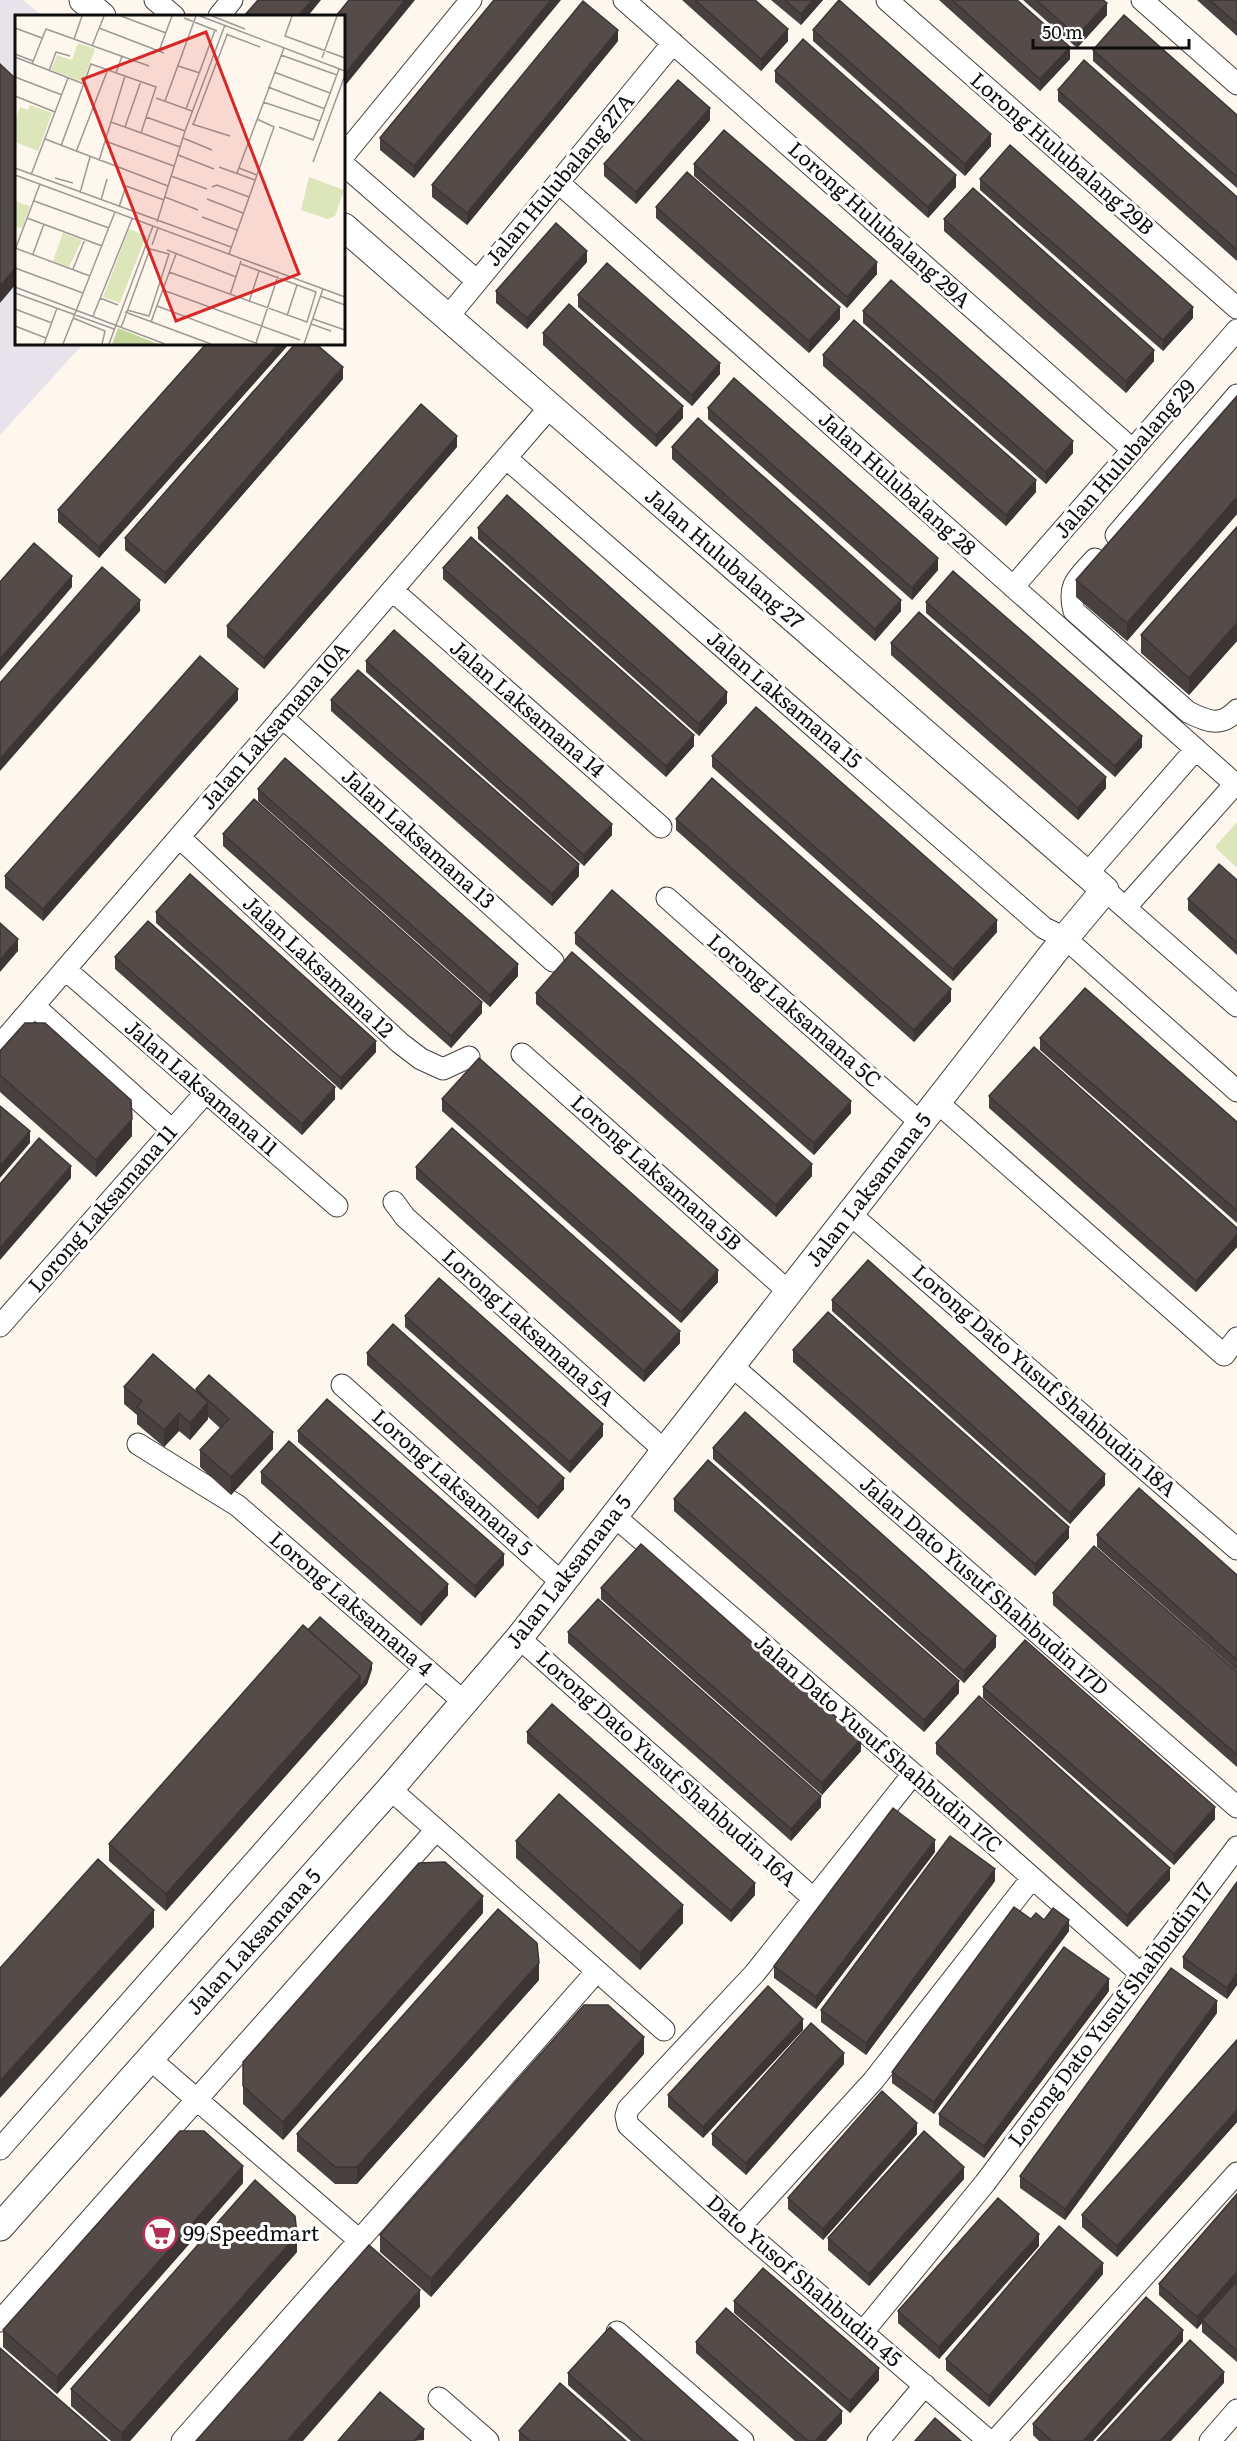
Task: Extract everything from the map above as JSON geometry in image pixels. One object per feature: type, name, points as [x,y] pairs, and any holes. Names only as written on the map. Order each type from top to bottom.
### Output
[{"type":"street","points":[[83,0],[101,15]]},
{"type":"street","points":[[155,0],[173,15]]},
{"type":"street","points":[[220,15],[232,0]]},
{"type":"street","points":[[345,153],[471,0]]},
{"type":"street","name":"Lorong Hulubalang 29A","points":[[624,0],[1133,450]]},
{"type":"street","name":"Lorong Hulubalang 29B","points":[[887,0],[1237,308]]},
{"type":"street","points":[[1142,0],[1237,84]]},
{"type":"street","name":"Jalan Hulubalang 27A","points":[[447,318],[673,43]]},
{"type":"street","points":[[345,166],[477,281]]},
{"type":"street","name":"Jalan Hulubalang 28","points":[[559,183],[1013,588],[1236,783]]},
{"type":"street","name":"Jalan Hulubalang 27","points":[[345,228],[1106,891]]},
{"type":"street","name":"Jalan Hulubalang 29","points":[[1013,588],[1237,330]]},
{"type":"street","name":"Jalan Hulubalang 29","points":[[1237,395],[1076,581],[1070,596],[1074,611],[1188,712],[1209,722],[1230,718],[1237,710]]},
{"type":"street","name":"Jalan Laksamana 10A","points":[[0,1045],[550,407]]},
{"type":"street","name":"Jalan Laksamana 15","points":[[506,458],[1044,928],[1065,939],[1237,1091]]},
{"type":"street","name":"Jalan Laksamana 14","points":[[392,590],[661,827]]},
{"type":"street","name":"Jalan Laksamana 13","points":[[282,717],[553,961]]},
{"type":"street","points":[[1106,891],[1196,749]]},
{"type":"street","points":[[1106,891],[1236,783]]},
{"type":"street","name":"Jalan Laksamana 12","points":[[179,837],[400,1043],[421,1059],[443,1069],[469,1057]]},
{"type":"street","points":[[1106,891],[1237,1006]]},
{"type":"street","name":"Jalan Laksamana 5","points":[[0,2227],[390,1789],[519,1638],[1065,939],[1106,891]]},
{"type":"street","name":"Lorong Laksamana 5C","points":[[667,898],[930,1113],[1230,1346]]},
{"type":"street","name":"Jalan Laksamana 11","points":[[66,970],[337,1206]]},
{"type":"street","points":[[34,1006],[172,1130]]},
{"type":"street","name":"Lorong Laksamana 5B","points":[[522,1054],[789,1292]]},
{"type":"street","name":"Lorong Laksamana 11","points":[[0,1326],[206,1092]]},
{"type":"street","name":"Lorong Laksamana 5A","points":[[394,1203],[405,1217],[665,1451]]},
{"type":"street","name":"Lorong Dato Yusuf Shahbudin 18A","points":[[850,1214],[1237,1549]]},
{"type":"street","name":"Jalan Dato Yusuf Shahbudin 17D","points":[[731,1365],[1237,1807]]},
{"type":"street","name":"Lorong Laksamana 5","points":[[342,1384],[561,1582]]},
{"type":"street","name":"Lorong Laksamana 4","points":[[138,1444],[238,1506],[464,1702]]},
{"type":"street","name":"Jalan Dato Yusuf Shahbudin 17C","points":[[613,1515],[1141,1974]]},
{"type":"street","name":"Lorong Dato Yusuf Shahbudin 16A","points":[[519,1638],[814,1899]]},
{"type":"street","points":[[0,2149],[425,1668]]},
{"type":"street","points":[[814,1899],[913,1774]]},
{"type":"street","points":[[390,1789],[664,2030]]},
{"type":"street","points":[[0,2321],[436,1830]]},
{"type":"street","name":"Lorong Dato Yusuf Shahbudin 17","points":[[863,2332],[985,2182],[1237,1847]]},
{"type":"street","points":[[740,2227],[873,2081],[1032,1878]]},
{"type":"street","name":"Dato Yusof Shahbudin 45","points":[[814,1899],[755,1973],[628,2109],[626,2116],[628,2125],[740,2227],[989,2441]]},
{"type":"street","points":[[182,2441],[597,1971]]},
{"type":"street","points":[[150,2059],[359,2240]]},
{"type":"street","points":[[995,2441],[1237,2173]]},
{"type":"street","points":[[617,2332],[742,2441]]},
{"type":"street","points":[[878,2441],[924,2385]]},
{"type":"street","points":[[439,2398],[480,2438]]},
{"type":"street","points":[[1210,2441],[1237,2410]]},
{"type":"shaded area","points":[[0,0],[23,0],[41,15],[15,15],[15,345],[82,345],[0,435]]},
{"type":"green space","points":[[1237,822],[1237,868],[1215,847]]},
{"type":"building","points":[[258,0],[312,0],[299,15],[245,15]]},
{"type":"building","points":[[349,0],[405,0],[345,74],[345,15],[337,15]]},
{"type":"building","points":[[494,0],[551,0],[414,166],[380,138]]},
{"type":"building","points":[[695,0],[755,0],[788,29],[761,59]]},
{"type":"building","points":[[785,0],[813,0],[801,14]]},
{"type":"building","points":[[839,0],[991,134],[965,164],[813,30]]},
{"type":"building","points":[[952,0],[1017,0],[1070,47],[1040,79]]},
{"type":"building","points":[[1036,0],[1103,0],[1107,3],[1077,36]]},
{"type":"building","points":[[1210,0],[1237,0],[1237,24]]},
{"type":"building","points":[[583,1],[618,30],[467,213],[432,185]]},
{"type":"building","points":[[1124,15],[1237,115],[1237,177],[1093,50]]},
{"type":"building","points":[[803,39],[956,175],[928,207],[775,71]]},
{"type":"building","points":[[1084,60],[1237,197],[1237,250],[1058,90]]},
{"type":"building","points":[[0,64],[15,78],[15,268],[0,286]]},
{"type":"building","points":[[678,80],[710,108],[636,192],[604,164]]},
{"type":"building","points":[[724,130],[877,262],[847,297],[694,164]]},
{"type":"building","points":[[1010,145],[1193,307],[1163,340],[980,179]]},
{"type":"building","points":[[687,172],[840,307],[809,341],[656,207]]},
{"type":"building","points":[[973,188],[1154,350],[1126,381],[944,219]]},
{"type":"building","points":[[556,223],[587,251],[527,318],[496,291]]},
{"type":"building","points":[[607,263],[720,363],[692,395],[578,295]]},
{"type":"building","points":[[891,280],[1073,441],[1046,472],[863,311]]},
{"type":"building","points":[[569,304],[683,406],[656,435],[543,333]]},
{"type":"building","points":[[854,320],[1036,480],[1006,515],[823,355]]},
{"type":"building","points":[[205,345],[278,345],[99,547],[58,510]]},
{"type":"building","points":[[294,345],[317,345],[343,367],[165,573],[125,538]]},
{"type":"building","points":[[734,378],[938,558],[912,588],[708,408]]},
{"type":"building","points":[[1237,396],[1237,497],[1127,623],[1076,580]]},
{"type":"building","points":[[421,404],[457,436],[264,658],[227,626]]},
{"type":"building","points":[[698,418],[901,600],[875,629],[672,447]]},
{"type":"building","points":[[507,495],[727,692],[699,724],[478,528]]},
{"type":"building","points":[[1237,527],[1237,623],[1189,678],[1141,635]]},
{"type":"building","points":[[471,537],[694,735],[666,766],[443,568]]},
{"type":"building","points":[[34,543],[72,576],[0,659],[0,582]]},
{"type":"building","points":[[102,567],[140,600],[0,759],[0,683]]},
{"type":"building","points":[[953,571],[1142,736],[1115,766],[926,602]]},
{"type":"building","points":[[919,612],[1106,777],[1078,808],[891,643]]},
{"type":"building","points":[[394,630],[612,824],[584,855],[366,661]]},
{"type":"building","points":[[200,656],[238,689],[43,909],[5,876]]},
{"type":"building","points":[[358,670],[579,864],[552,894],[331,700]]},
{"type":"building","points":[[756,707],[997,920],[953,969],[712,756]]},
{"type":"building","points":[[285,758],[518,964],[490,995],[258,789]]},
{"type":"building","points":[[712,778],[951,989],[914,1030],[676,819]]},
{"type":"building","points":[[254,799],[482,1002],[451,1036],[223,834]]},
{"type":"building","points":[[1219,864],[1237,880],[1237,943],[1188,899]]},
{"type":"building","points":[[190,874],[376,1041],[341,1078],[156,912]]},
{"type":"building","points":[[612,890],[851,1101],[814,1143],[575,933]]},
{"type":"building","points":[[148,921],[335,1087],[302,1124],[115,957]]},
{"type":"building","points":[[0,923],[18,939],[0,960]]},
{"type":"building","points":[[572,952],[812,1164],[776,1205],[536,993]]},
{"type":"building","points":[[1085,988],[1237,1122],[1237,1211],[1040,1038]]},
{"type":"building","points":[[25,1023],[45,1023],[131,1100],[132,1119],[96,1160],[0,1075],[0,1051]]},
{"type":"building","points":[[1034,1047],[1237,1228],[1237,1235],[1196,1281],[989,1096]]},
{"type":"building","points":[[479,1058],[718,1270],[681,1312],[442,1099]]},
{"type":"building","points":[[0,1106],[30,1131],[0,1166]]},
{"type":"building","points":[[452,1128],[680,1331],[644,1371],[416,1167]]},
{"type":"building","points":[[39,1138],[71,1166],[0,1248],[0,1184]]},
{"type":"building","points":[[868,1260],[1105,1474],[1070,1513],[832,1300]]},
{"type":"building","points":[[439,1278],[603,1424],[570,1462],[405,1316]]},
{"type":"building","points":[[828,1312],[1069,1527],[1035,1564],[793,1350]]},
{"type":"building","points":[[393,1324],[564,1478],[538,1507],[367,1353]]},
{"type":"building","points":[[153,1354],[208,1402],[190,1423],[179,1413],[164,1430],[137,1407],[142,1401],[124,1387]]},
{"type":"building","points":[[209,1375],[273,1432],[231,1477],[200,1450],[229,1419],[196,1389]]},
{"type":"building","points":[[327,1399],[504,1554],[475,1586],[298,1431]]},
{"type":"building","points":[[745,1412],[996,1636],[964,1671],[713,1448]]},
{"type":"building","points":[[289,1441],[448,1584],[421,1614],[261,1472]]},
{"type":"building","points":[[708,1460],[959,1681],[924,1720],[674,1499]]},
{"type":"building","points":[[1139,1488],[1237,1575],[1237,1660],[1097,1535]]},
{"type":"building","points":[[641,1544],[861,1739],[822,1783],[601,1588]]},
{"type":"building","points":[[1094,1546],[1237,1672],[1237,1755],[1053,1593]]},
{"type":"building","points":[[598,1599],[821,1796],[791,1829],[568,1632]]},
{"type":"building","points":[[320,1617],[372,1663],[367,1678],[360,1687],[360,1676],[308,1630]]},
{"type":"building","points":[[303,1625],[360,1676],[166,1894],[109,1844]]},
{"type":"building","points":[[1025,1640],[1215,1807],[1174,1854],[983,1687]]},
{"type":"building","points":[[979,1696],[1170,1868],[1127,1915],[936,1743]]},
{"type":"building","points":[[552,1704],[755,1883],[731,1911],[527,1732]]},
{"type":"building","points":[[559,1794],[683,1905],[640,1953],[516,1841]]},
{"type":"building","points":[[893,1808],[935,1840],[816,1997],[774,1966]]},
{"type":"building","points":[[950,1836],[995,1869],[866,2043],[821,2010]]},
{"type":"building","points":[[98,1859],[154,1910],[0,2081],[0,1968]]},
{"type":"building","points":[[445,1862],[483,1896],[283,2122],[243,2086],[243,2062],[419,1863]]},
{"type":"building","points":[[1237,1882],[1237,1973],[1227,1988],[1183,1957]]},
{"type":"building","points":[[1014,1907],[1031,1919],[1036,1913],[1044,1920],[1053,1908],[1069,1920],[934,2102],[892,2072]]},
{"type":"building","points":[[498,1909],[537,1943],[539,1963],[357,2167],[335,2167],[297,2134]]},
{"type":"building","points":[[1064,1947],[1109,1979],[984,2146],[939,2114]]},
{"type":"building","points":[[1171,1968],[1217,2001],[1065,2209],[1020,2176]]},
{"type":"building","points":[[768,1986],[803,2019],[703,2127],[668,2095]]},
{"type":"building","points":[[584,2005],[608,2005],[644,2037],[431,2279],[380,2235]]},
{"type":"building","points":[[811,2023],[844,2053],[746,2163],[712,2134]]},
{"type":"building","points":[[1237,2040],[1237,2110],[1117,2246],[1082,2215]]},
{"type":"building","points":[[882,2091],[917,2123],[823,2229],[788,2198]]},
{"type":"building","points":[[180,2131],[204,2131],[243,2166],[57,2377],[3,2330]]},
{"type":"building","points":[[924,2131],[964,2167],[869,2274],[828,2238]]},
{"type":"building","points":[[255,2180],[295,2216],[297,2235],[122,2433],[71,2389]]},
{"type":"building","points":[[1237,2194],[1237,2272],[1197,2317],[1159,2284]]},
{"type":"building","points":[[998,2198],[1039,2234],[939,2347],[898,2311]]},
{"type":"building","points":[[1059,2226],[1103,2263],[989,2396],[946,2359]]},
{"type":"building","points":[[369,2245],[420,2290],[287,2441],[196,2441]]},
{"type":"building","points":[[763,2268],[879,2368],[850,2401],[734,2301]]},
{"type":"building","points":[[1237,2281],[1237,2351],[1202,2320]]},
{"type":"building","points":[[1146,2297],[1183,2330],[1083,2441],[1052,2441],[1033,2424]]},
{"type":"building","points":[[726,2308],[842,2411],[815,2441],[808,2441],[696,2342]]},
{"type":"building","points":[[610,2327],[738,2441],[644,2441],[568,2373]]},
{"type":"building","points":[[1190,2340],[1224,2372],[1160,2441],[1097,2441]]},
{"type":"building","points":[[0,2348],[107,2441],[0,2441]]},
{"type":"building","points":[[560,2383],[626,2441],[530,2441],[519,2431]]},
{"type":"building","points":[[380,2392],[424,2429],[414,2441],[338,2441]]},
{"type":"building","points":[[935,2418],[961,2441],[915,2441]]},
{"type":"place","name":"99 Speedmart","points":[[160,2234]]}]
